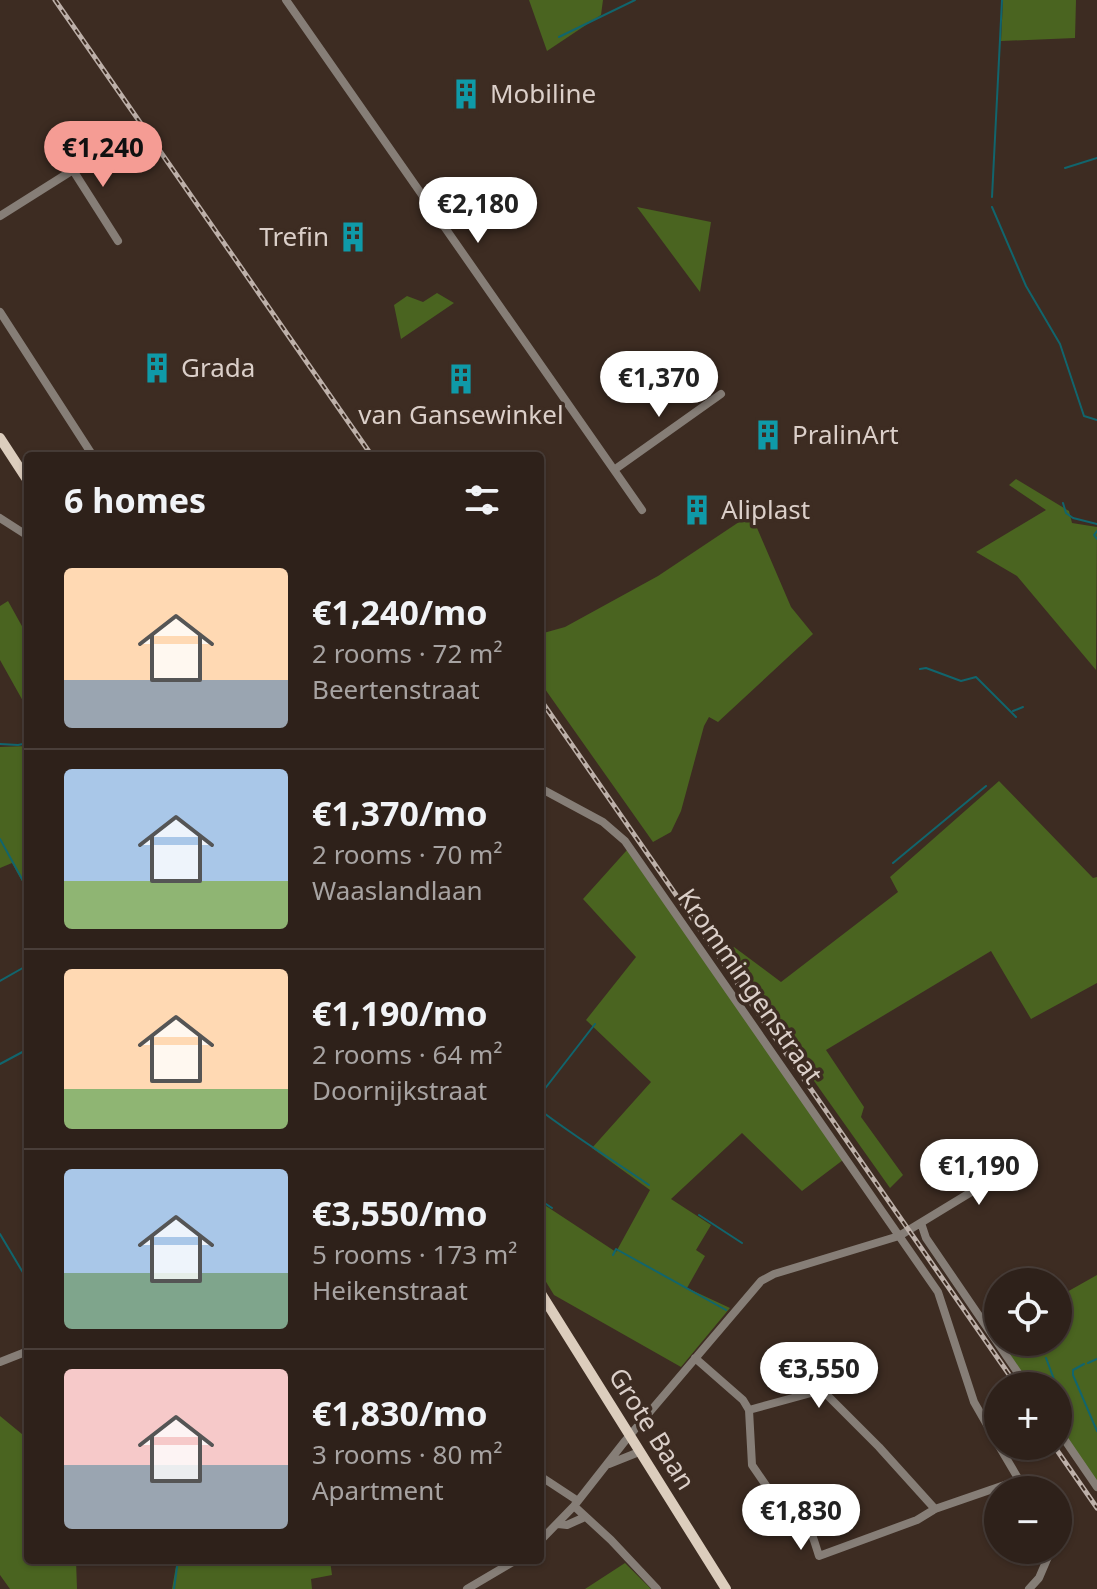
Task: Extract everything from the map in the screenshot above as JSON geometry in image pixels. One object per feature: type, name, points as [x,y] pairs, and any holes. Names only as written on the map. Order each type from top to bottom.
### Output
[{"type":"main road","points":[[0,438],[24,475]]},
{"type":"main road","name":"Grote Baan","points":[[544,1298],[726,1589]]},
{"type":"street","points":[[286,0],[642,510]]},
{"type":"street","points":[[62,153],[118,241]]},
{"type":"street","points":[[0,216],[73,170]]},
{"type":"street","points":[[0,312],[90,452]]},
{"type":"street","points":[[614,470],[721,394]]},
{"type":"street","points":[[0,518],[24,533]]},
{"type":"street","name":"Krommingenstraat","points":[[544,790],[603,822],[625,841],[938,1292],[974,1402],[984,1419]]},
{"type":"street","points":[[544,1537],[761,1281],[774,1274],[899,1236],[1019,1163]]},
{"type":"street","points":[[921,1223],[926,1238],[1017,1372]]},
{"type":"street","points":[[0,1362],[24,1353]]},
{"type":"street","points":[[695,1358],[743,1400],[749,1410],[752,1465],[776,1500],[786,1497],[793,1502],[809,1525],[819,1556],[984,1492]]},
{"type":"street","points":[[749,1410],[822,1390],[935,1509]]},
{"type":"street","points":[[1072,1450],[1097,1487]]},
{"type":"street","points":[[608,1464],[639,1452]]},
{"type":"street","points":[[544,1479],[576,1503],[585,1517],[657,1589]]},
{"type":"street","points":[[558,1524],[567,1525],[585,1517]]},
{"type":"street","points":[[467,1589],[509,1564]]},
{"type":"street","points":[[1029,1589],[1039,1578],[1045,1564]]},
{"type":"green space","points":[[529,0],[603,0],[601,15],[547,51]]},
{"type":"green space","points":[[1003,0],[1076,0],[1075,38],[1001,41]]},
{"type":"green space","points":[[637,207],[711,222],[700,292]]},
{"type":"green space","points":[[437,293],[454,303],[401,339],[394,305],[407,296],[423,302]]},
{"type":"green space","points":[[1016,479],[1069,511],[1072,523],[1097,527],[1096,670],[1017,576],[976,552],[1046,510],[1009,485]]},
{"type":"green space","points":[[751,514],[791,607],[813,634],[718,722],[709,717],[681,811],[671,832],[653,842],[544,688],[544,633],[565,627],[658,576]]},
{"type":"green space","points":[[8,601],[24,630],[24,703],[0,660],[0,606]]},
{"type":"green space","points":[[24,746],[24,885],[12,863],[0,868],[0,747]]},
{"type":"green space","points":[[999,781],[1093,878],[1097,877],[1097,983],[1031,1019],[991,951],[826,1050],[864,1107],[861,1117],[903,1175],[890,1188],[724,954],[734,947],[781,982],[898,892],[890,877]]},
{"type":"green space","points":[[627,850],[843,1160],[802,1191],[742,1133],[671,1199],[711,1225],[696,1250],[705,1256],[687,1288],[730,1308],[681,1367],[554,1295],[544,1279],[544,1205],[616,1252],[650,1190],[592,1148],[651,1082],[586,1020],[636,957],[583,899]]},
{"type":"green space","points":[[1097,1275],[1097,1482],[1072,1445],[1072,1372],[1021,1372],[1010,1356],[1072,1356],[1072,1289]]},
{"type":"green space","points":[[0,1416],[24,1436],[24,1564],[76,1564],[77,1589],[10,1589],[0,1575]]},
{"type":"green space","points":[[625,1563],[651,1589],[585,1589]]},
{"type":"green space","points":[[176,1564],[331,1564],[332,1575],[311,1579],[312,1589],[172,1589]]},
{"type":"waterway","points":[[559,37],[635,0]]},
{"type":"waterway","points":[[992,197],[1002,0]]},
{"type":"waterway","points":[[1065,168],[1097,158]]},
{"type":"waterway","points":[[992,207],[1026,286],[1060,344],[1084,416],[1097,420]]},
{"type":"waterway","points":[[1063,503],[1066,513],[1073,518],[1097,524]]},
{"type":"waterway","points":[[1097,531],[1094,535],[1097,539]]},
{"type":"waterway","points":[[920,669],[926,668],[961,681],[976,677],[1016,717]]},
{"type":"waterway","points":[[1013,711],[1023,707]]},
{"type":"waterway","points":[[0,744],[24,744]]},
{"type":"waterway","points":[[893,863],[986,786]]},
{"type":"waterway","points":[[0,839],[24,883]]},
{"type":"waterway","points":[[0,981],[24,967]]},
{"type":"waterway","points":[[544,1090],[595,1024]]},
{"type":"waterway","points":[[0,1064],[24,1051]]},
{"type":"waterway","points":[[544,1113],[649,1185]]},
{"type":"waterway","points":[[544,1203],[552,1208]]},
{"type":"waterway","points":[[699,1215],[742,1243]]},
{"type":"waterway","points":[[0,1234],[24,1274]]},
{"type":"waterway","points":[[613,1255],[616,1249],[726,1310]]},
{"type":"waterway","points":[[1046,1358],[1051,1372]]},
{"type":"waterway","points":[[1088,1363],[1097,1359]]},
{"type":"waterway","points":[[1084,1364],[1073,1370],[1073,1375],[1097,1431]]},
{"type":"waterway","points":[[174,1589],[177,1564]]},
{"type":"railway","points":[[55,0],[369,452]]},
{"type":"railway","points":[[544,705],[1007,1372]]},
{"type":"railway","points":[[1064,1460],[1097,1508]]},
{"type":"place","name":"Mobiline","points":[[466,94]]},
{"type":"place","name":"Trefin","points":[[353,237]]},
{"type":"place","name":"Grada","points":[[157,368]]},
{"type":"place","name":"van Gansewinkel","points":[[461,379]]},
{"type":"place","name":"PralinArt","points":[[768,435]]},
{"type":"place","name":"Aliplast","points":[[697,510]]}]
